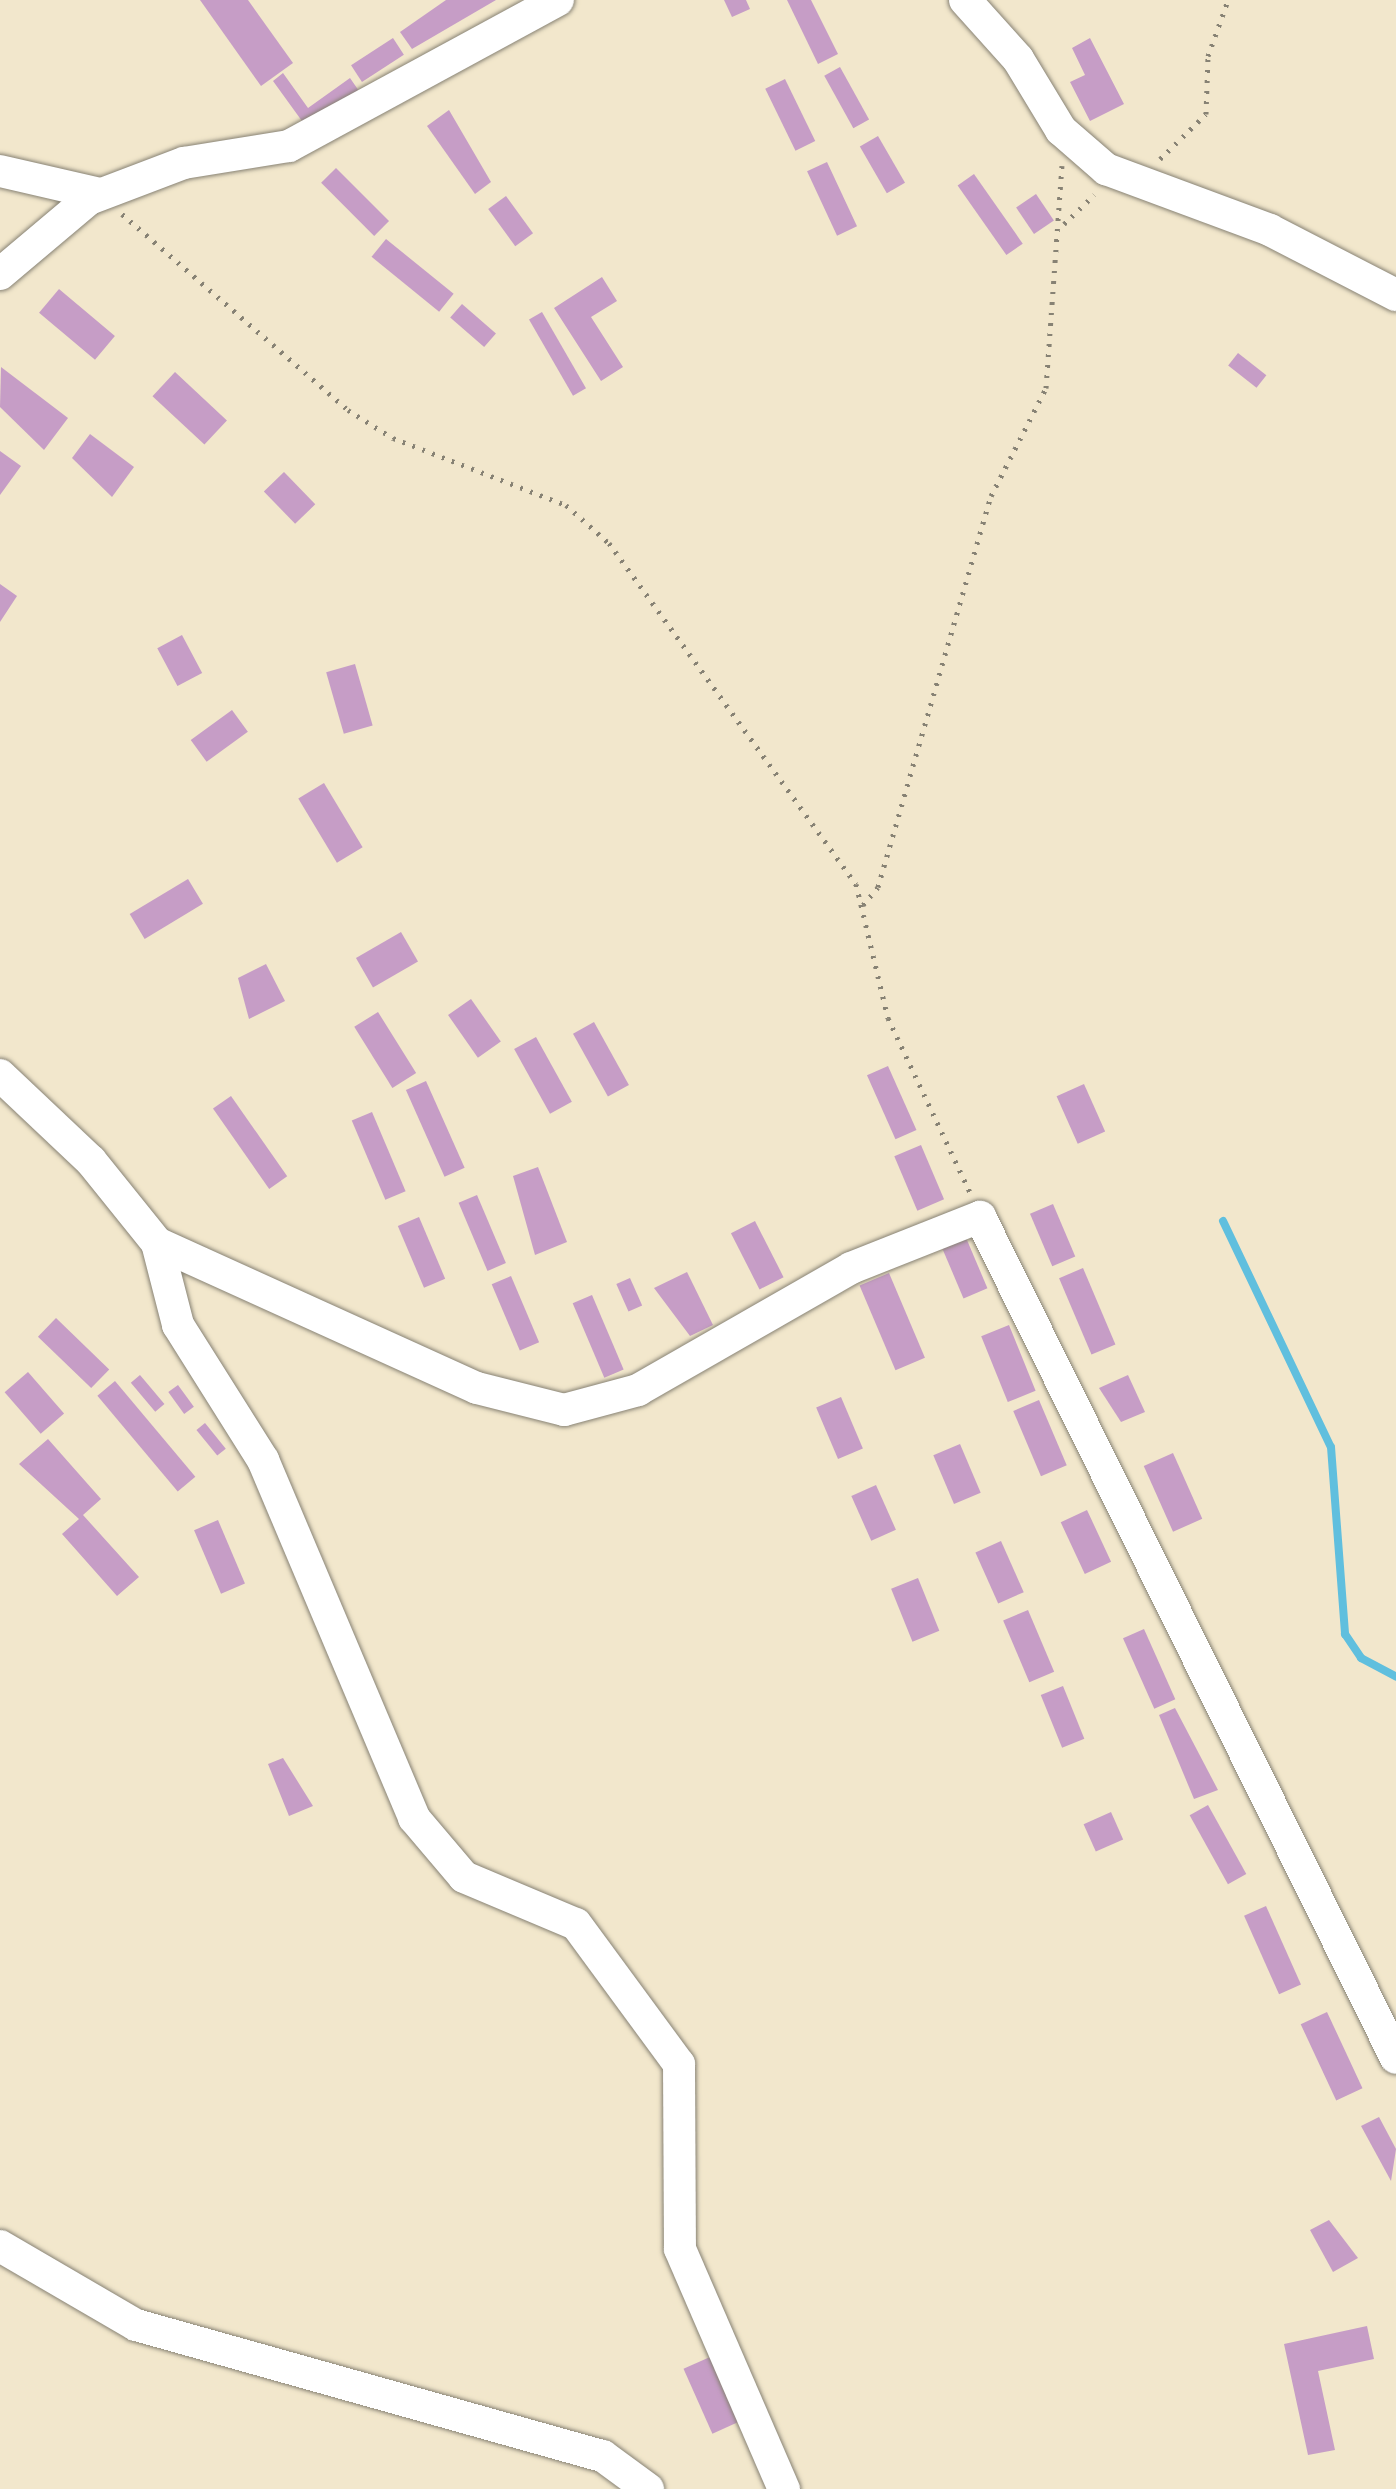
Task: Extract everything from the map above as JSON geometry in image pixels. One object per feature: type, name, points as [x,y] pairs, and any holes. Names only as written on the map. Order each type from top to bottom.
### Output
[{"type":"street","points":[[0,274],[100,194],[184,163],[289,146],[558,0]]},
{"type":"street","points":[[965,0],[1018,59],[1061,130],[1106,169],[1270,230],[1396,295]]},
{"type":"street","points":[[0,172],[100,194]]},
{"type":"street","points":[[0,1075],[91,1161],[158,1243],[178,1326],[263,1460],[414,1818],[464,1877],[576,1924],[680,2064],[680,2250],[784,2489]]},
{"type":"street","points":[[158,1243],[477,1388],[564,1410],[638,1390],[756,1316],[969,1215],[988,1224],[1058,1361],[1161,1591],[1395,2052]]},
{"type":"street","points":[[0,2246],[136,2325],[603,2456],[648,2489]]},
{"type":"path","points":[[1064,224],[1092,196],[1136,179],[1206,114],[1208,56],[1228,0]]},
{"type":"path","points":[[863,905],[878,888],[991,496],[1046,388],[1064,224],[1061,130]]},
{"type":"path","points":[[100,194],[362,420],[586,520],[788,778],[863,905],[888,1018],[951,1140],[969,1215]]},
{"type":"building","points":[[200,0],[248,0],[293,63],[261,86]]},
{"type":"building","points":[[446,0],[496,0],[412,49],[400,32]]},
{"type":"building","points":[[724,0],[746,0],[750,9],[732,17]]},
{"type":"building","points":[[787,0],[811,0],[838,54],[818,64]]},
{"type":"building","points":[[393,38],[404,55],[362,82],[351,65]]},
{"type":"building","points":[[1090,38],[1124,104],[1090,121],[1070,82],[1085,75],[1072,48]]},
{"type":"building","points":[[840,67],[869,119],[853,128],[824,76]]},
{"type":"building","points":[[283,73],[308,108],[350,78],[359,91],[307,128],[273,81]]},
{"type":"building","points":[[785,79],[815,141],[795,151],[765,89]]},
{"type":"building","points":[[449,110],[491,182],[475,194],[427,126]]},
{"type":"building","points":[[878,136],[905,183],[887,193],[860,146]]},
{"type":"building","points":[[827,162],[857,226],[837,236],[807,171]]},
{"type":"building","points":[[336,168],[389,221],[374,236],[321,183]]},
{"type":"building","points":[[974,174],[1023,244],[1006,255],[958,185]]},
{"type":"building","points":[[1036,194],[1054,221],[1034,234],[1016,207]]},
{"type":"building","points":[[506,196],[533,233],[515,246],[488,209]]},
{"type":"building","points":[[386,239],[454,294],[439,312],[372,257]]},
{"type":"building","points":[[602,277],[617,301],[591,317],[623,367],[601,381],[554,308]]},
{"type":"building","points":[[59,289],[115,336],[95,360],[39,313]]},
{"type":"building","points":[[462,304],[496,334],[484,347],[450,318]]},
{"type":"building","points":[[542,312],[586,388],[573,396],[529,320]]},
{"type":"building","points":[[1238,353],[1266,375],[1257,388],[1228,366]]},
{"type":"building","points":[[1,367],[68,418],[44,450],[0,407]]},
{"type":"building","points":[[175,372],[227,420],[204,445],[152,396]]},
{"type":"building","points":[[90,434],[134,467],[112,497],[72,458]]},
{"type":"building","points":[[0,451],[21,466],[0,495]]},
{"type":"building","points":[[284,472],[315,504],[295,524],[264,491]]},
{"type":"building","points":[[0,584],[17,596],[0,622]]},
{"type":"building","points":[[182,635],[202,673],[177,686],[157,648]]},
{"type":"building","points":[[355,664],[373,726],[344,734],[326,672]]},
{"type":"building","points":[[232,710],[248,732],[207,762],[191,740]]},
{"type":"building","points":[[324,783],[363,847],[337,863],[298,798]]},
{"type":"building","points":[[188,879],[203,904],[145,939],[130,914]]},
{"type":"building","points":[[401,932],[418,961],[373,987],[356,958]]},
{"type":"building","points":[[266,964],[285,1001],[249,1019],[238,978]]},
{"type":"building","points":[[471,999],[501,1042],[478,1058],[448,1015]]},
{"type":"building","points":[[378,1012],[416,1073],[392,1088],[354,1027]]},
{"type":"building","points":[[594,1022],[629,1085],[608,1097],[573,1034]]},
{"type":"building","points":[[536,1037],[572,1102],[550,1114],[514,1049]]},
{"type":"building","points":[[888,1066],[916,1130],[895,1139],[867,1075]]},
{"type":"building","points":[[426,1081],[465,1168],[445,1177],[406,1090]]},
{"type":"building","points":[[1084,1084],[1105,1132],[1078,1144],[1057,1096]]},
{"type":"building","points":[[231,1096],[287,1176],[269,1189],[213,1109]]},
{"type":"building","points":[[372,1112],[406,1191],[385,1200],[352,1121]]},
{"type":"building","points":[[921,1145],[944,1199],[917,1211],[894,1156]]},
{"type":"building","points":[[538,1167],[567,1242],[535,1255],[513,1176]]},
{"type":"building","points":[[477,1195],[506,1263],[488,1271],[459,1203]]},
{"type":"building","points":[[1053,1204],[1075,1256],[1052,1266],[1030,1214]]},
{"type":"building","points":[[419,1217],[445,1279],[424,1288],[398,1226]]},
{"type":"building","points":[[755,1221],[784,1277],[760,1289],[731,1233]]},
{"type":"building","points":[[964,1233],[987,1288],[964,1298],[940,1243]]},
{"type":"building","points":[[1083,1268],[1115,1344],[1091,1355],[1059,1278]]},
{"type":"building","points":[[687,1272],[713,1325],[690,1336],[654,1288]]},
{"type":"building","points":[[889,1273],[925,1358],[895,1370],[860,1286]]},
{"type":"building","points":[[511,1276],[539,1342],[520,1350],[492,1284]]},
{"type":"building","points":[[630,1278],[642,1305],[628,1312],[616,1284]]},
{"type":"building","points":[[592,1295],[624,1370],[604,1378],[573,1303]]},
{"type":"building","points":[[56,1318],[109,1369],[91,1388],[38,1337]]},
{"type":"building","points":[[1009,1325],[1036,1391],[1008,1402],[981,1336]]},
{"type":"building","points":[[28,1372],[64,1414],[41,1434],[5,1392]]},
{"type":"building","points":[[140,1375],[164,1404],[155,1412],[131,1383]]},
{"type":"building","points":[[1128,1375],[1145,1412],[1121,1422],[1099,1388]]},
{"type":"building","points":[[115,1381],[195,1477],[178,1492],[97,1396]]},
{"type":"building","points":[[178,1385],[194,1407],[184,1414],[168,1392]]},
{"type":"building","points":[[841,1397],[863,1449],[838,1459],[816,1408]]},
{"type":"building","points":[[1039,1400],[1067,1465],[1041,1476],[1013,1411]]},
{"type":"building","points":[[205,1423],[226,1449],[217,1456],[196,1430]]},
{"type":"building","points":[[48,1439],[101,1499],[83,1515],[139,1577],[117,1596],[62,1534],[79,1519],[19,1464]]},
{"type":"building","points":[[960,1444],[981,1493],[954,1504],[933,1455]]},
{"type":"building","points":[[1173,1453],[1202,1519],[1173,1532],[1144,1466]]},
{"type":"building","points":[[876,1485],[896,1530],[871,1541],[851,1496]]},
{"type":"building","points":[[1087,1510],[1111,1562],[1085,1574],[1061,1522]]},
{"type":"building","points":[[218,1520],[245,1584],[221,1594],[194,1530]]},
{"type":"building","points":[[1001,1541],[1024,1592],[998,1604],[975,1552]]},
{"type":"building","points":[[918,1578],[939,1631],[912,1642],[891,1589]]},
{"type":"building","points":[[1028,1610],[1054,1672],[1029,1682],[1003,1621]]},
{"type":"building","points":[[1144,1629],[1175,1699],[1154,1709],[1123,1638]]},
{"type":"building","points":[[1063,1686],[1084,1739],[1062,1748],[1041,1695]]},
{"type":"building","points":[[1175,1708],[1218,1790],[1194,1799],[1159,1715]]},
{"type":"building","points":[[283,1758],[313,1806],[289,1816],[268,1764]]},
{"type":"building","points":[[1208,1805],[1246,1874],[1228,1884],[1190,1815]]},
{"type":"building","points":[[1111,1812],[1123,1839],[1096,1852],[1084,1824]]},
{"type":"building","points":[[1266,1906],[1301,1985],[1279,1994],[1244,1916]]},
{"type":"building","points":[[1327,2012],[1362,2088],[1336,2100],[1301,2024]]},
{"type":"building","points":[[1379,2117],[1396,2149],[1391,2181],[1361,2126]]},
{"type":"building","points":[[1329,2220],[1358,2258],[1333,2272],[1310,2230]]},
{"type":"building","points":[[1367,2326],[1374,2359],[1318,2371],[1335,2450],[1308,2455],[1284,2344]]},
{"type":"building","points":[[710,2357],[739,2422],[712,2434],[684,2369]]},
{"type":"waterway","points":[[1223,1221],[1331,1447],[1345,1634],[1361,1658],[1396,1677]]}]
